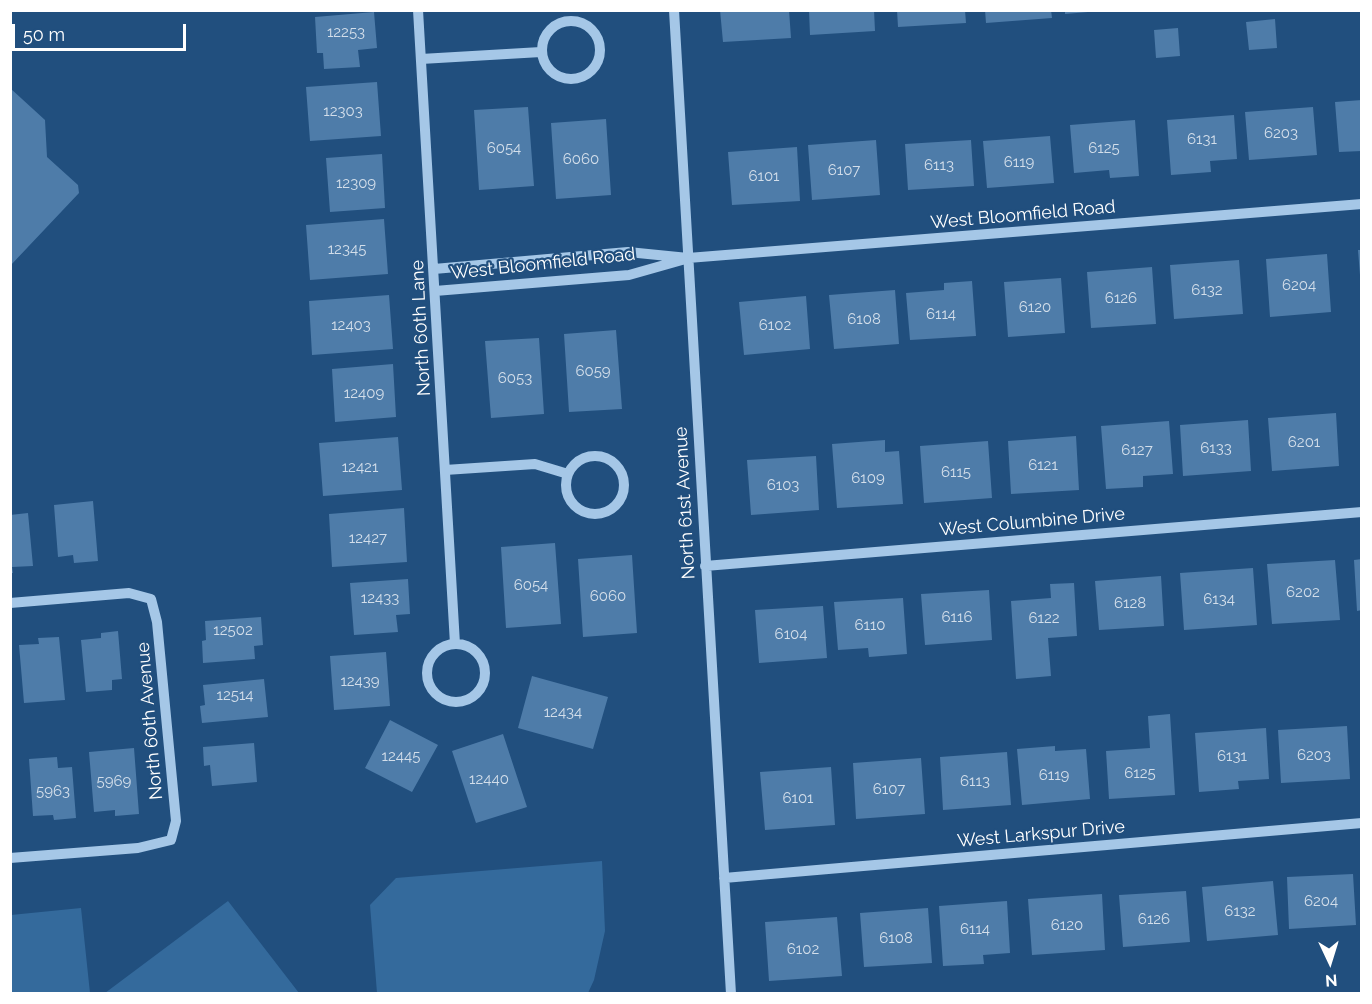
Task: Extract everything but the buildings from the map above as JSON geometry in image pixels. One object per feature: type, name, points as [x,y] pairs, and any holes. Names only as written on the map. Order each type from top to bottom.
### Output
[{"type":"street","name":"North 60th Lane","points":[[418,10],[455,644]]},
{"type":"street","name":"North 61st Avenue","points":[[674,10],[730,993]]},
{"type":"street","points":[[574,21],[592,30],[600,49],[595,66],[589,73],[572,79],[563,78],[548,69],[541,52],[547,33],[564,22],[574,21]]},
{"type":"street","points":[[421,58],[541,52]]},
{"type":"street","name":"West Bloomfield Road","points":[[434,269],[628,252],[688,258],[1362,204]]},
{"type":"street","name":"West Bloomfield Road","points":[[435,291],[628,275],[688,258]]},
{"type":"street","points":[[601,456],[610,460],[623,476],[622,495],[610,509],[593,514],[584,512],[570,500],[566,482],[568,474],[573,465],[581,459],[601,456]]},
{"type":"street","points":[[445,470],[535,464],[568,474]]},
{"type":"street","name":"West Columbine Drive","points":[[705,566],[1362,512]]},
{"type":"street","name":"North 60th Avenue","points":[[10,603],[129,593],[152,599],[157,622],[176,821],[171,840],[138,848],[10,858]]},
{"type":"street","points":[[455,644],[464,645],[479,656],[485,672],[481,690],[474,696],[457,702],[447,701],[438,696],[428,680],[427,670],[436,652],[455,644]]},
{"type":"street","name":"West Larkspur Drive","points":[[724,878],[1362,823]]},
{"type":"shaded area","points":[[602,861],[605,931],[594,980],[588,993],[377,993],[370,905],[396,878]]},
{"type":"shaded area","points":[[228,901],[299,993],[105,993]]},
{"type":"shaded area","points":[[81,908],[90,993],[11,993],[11,915]]}]
